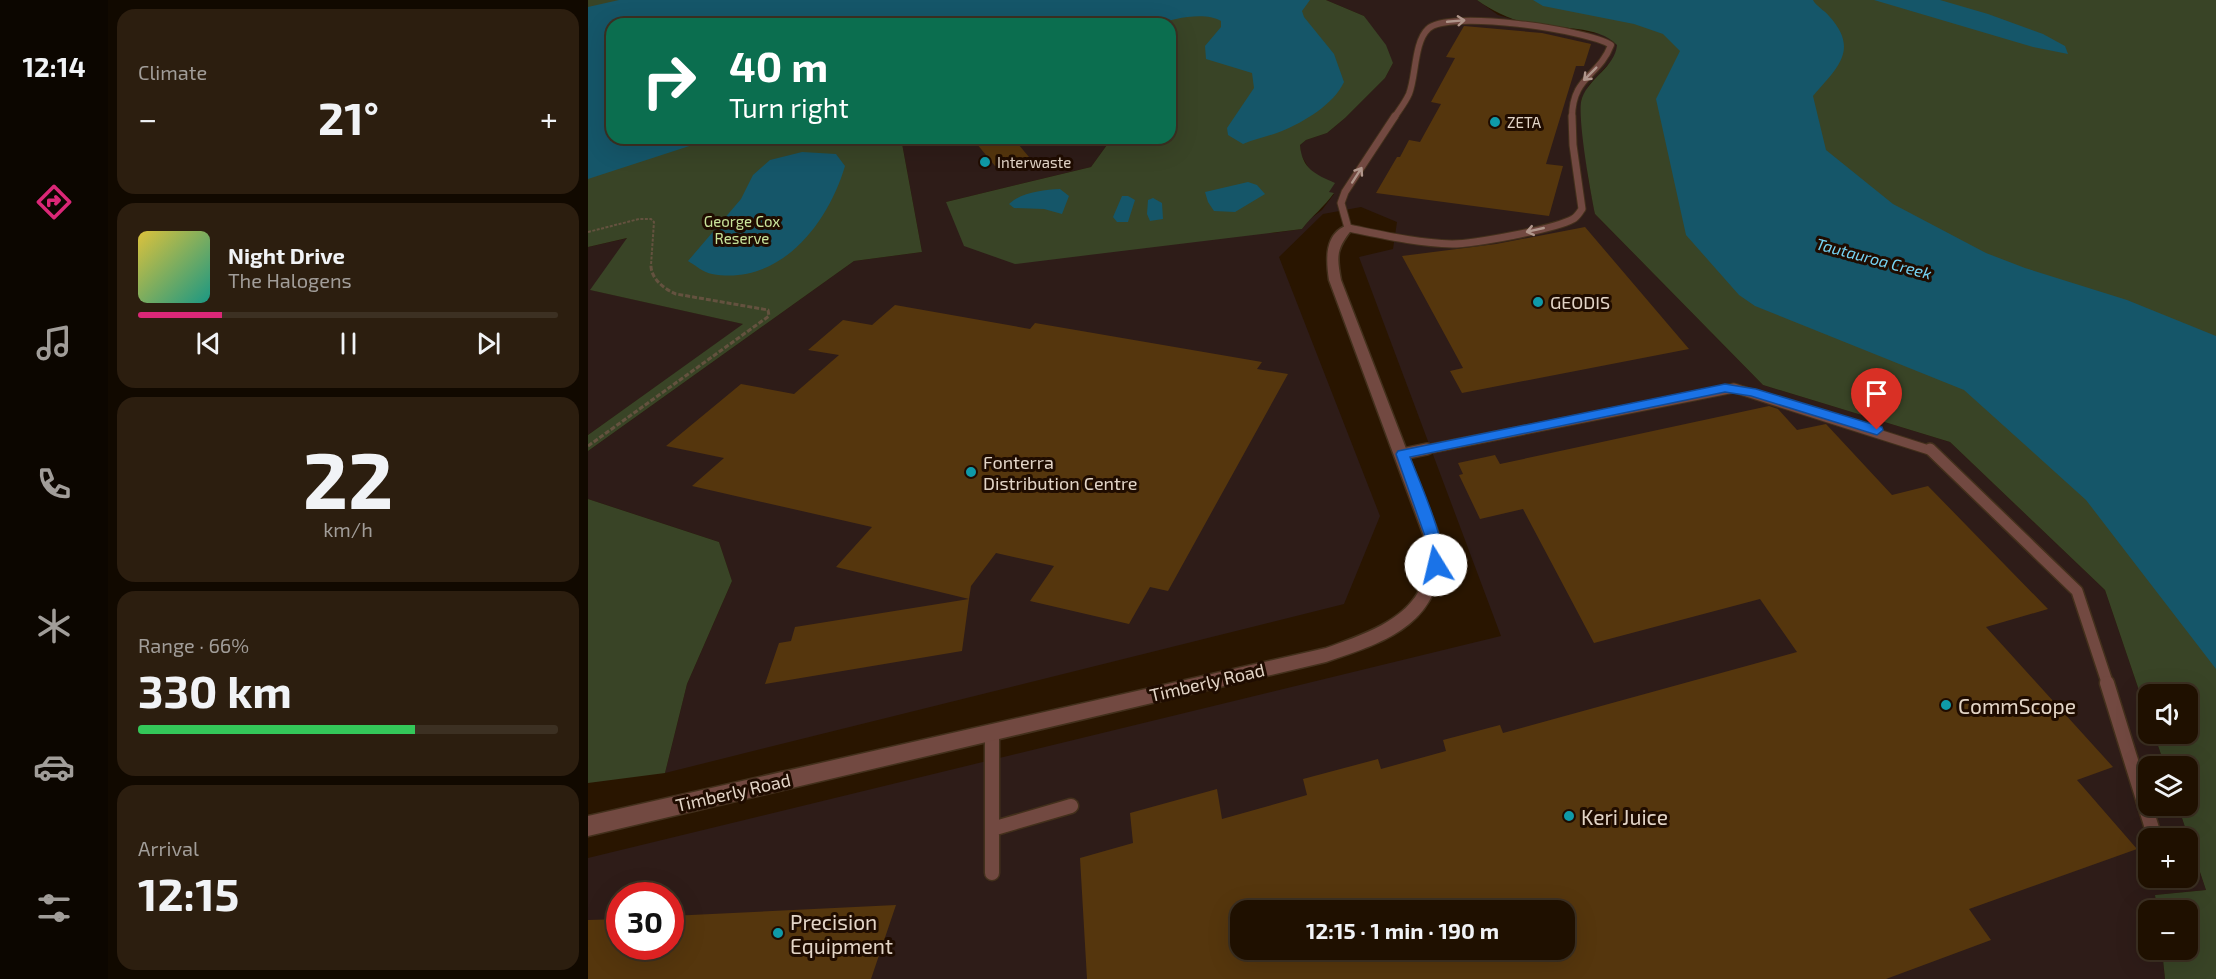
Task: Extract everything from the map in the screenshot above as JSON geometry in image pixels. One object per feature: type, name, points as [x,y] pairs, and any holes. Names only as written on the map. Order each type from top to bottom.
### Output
[{"type":"street","name":"Timberly Road","points":[[588,826],[1326,655],[1365,642],[1406,619],[1424,598],[1431,584],[1436,565],[1434,542],[1335,280],[1332,252],[1335,242],[1348,228]]},
{"type":"lane","points":[[1465,20],[1494,22],[1579,33],[1608,41],[1611,45],[1598,66],[1579,85],[1573,104],[1572,126],[1582,209],[1576,218],[1562,224],[1518,234],[1455,244],[1417,241],[1348,228],[1341,203],[1345,192],[1408,96],[1414,82],[1423,35],[1428,27],[1444,22],[1465,20]]},
{"type":"lane","points":[[1402,454],[1734,388],[1929,448],[2077,591],[2152,828]]},
{"type":"lane","points":[[992,732],[992,873]]},
{"type":"lane","points":[[992,829],[1071,806]]},
{"type":"path","points":[[588,232],[639,219],[651,219],[654,222],[651,269],[663,289],[676,294],[768,310],[769,316],[588,446]]},
{"type":"shaded area","points":[[1326,0],[1477,0],[1498,15],[1530,24],[1601,34],[1613,40],[1618,45],[1616,56],[1589,85],[1581,100],[1588,177],[1595,214],[1763,385],[1950,442],[2105,590],[2138,687],[2138,744],[2157,744],[2162,756],[2138,756],[2138,816],[2181,816],[2185,828],[2138,828],[2138,888],[2198,888],[2198,866],[2206,890],[2155,895],[2156,900],[2138,900],[2138,960],[2163,960],[2165,979],[588,979],[588,858],[1501,636],[1359,257],[1393,249],[1397,222],[1361,207],[1323,214],[1279,257],[1380,516],[1344,604],[665,773],[687,684],[732,581],[719,542],[588,499],[588,451],[854,261],[922,252],[902,144],[1108,144],[1091,167],[946,202],[1273,233],[1302,229],[1322,210],[1334,194],[1328,193],[1311,172],[1301,155],[1300,145],[1306,140],[1327,133],[1385,78],[1393,63],[1364,16]]},
{"type":"shaded area","points":[[628,238],[591,290],[744,324],[588,435],[588,247]]},
{"type":"green space","name":"George Cox Reserve","points":[[588,0],[1326,0],[1364,16],[1386,45],[1393,63],[1385,78],[1345,118],[1327,133],[1306,140],[1300,145],[1304,160],[1311,170],[1335,183],[1329,192],[1334,193],[1302,229],[1015,264],[964,246],[946,202],[1091,167],[1108,144],[1176,144],[1176,18],[606,18],[606,144],[902,144],[922,252],[854,261],[588,451],[588,435],[743,324],[590,290],[627,238],[588,247]]},
{"type":"green space","points":[[1477,0],[2216,0],[2216,979],[2165,979],[2163,960],[2198,960],[2198,900],[2156,900],[2155,895],[2206,890],[2198,866],[2198,828],[2185,828],[2181,816],[2198,816],[2198,756],[2162,756],[2157,744],[2198,744],[2198,684],[2138,684],[2138,687],[2105,590],[1950,442],[1763,385],[1595,214],[1581,119],[1582,98],[1612,60],[1617,45],[1589,31],[1532,24],[1496,12]]},
{"type":"green space","points":[[588,499],[719,542],[732,581],[687,684],[665,773],[588,783]]},
{"type":"water","points":[[619,0],[1310,0],[1302,11],[1304,17],[1334,54],[1344,82],[1326,105],[1300,123],[1243,144],[1228,135],[1227,128],[1254,88],[1252,73],[1206,59],[1205,46],[1221,27],[1221,21],[1214,18],[1197,16],[1176,19],[606,18],[606,144],[696,144],[588,179],[588,7]]},
{"type":"water","name":"Tautauroa Creek","points":[[1533,0],[1813,0],[1838,28],[1844,49],[1837,67],[1813,96],[1826,150],[1893,204],[1986,253],[2025,268],[2127,300],[2216,336],[2216,669],[2086,500],[1964,390],[1755,306],[1739,295],[1686,235],[1656,99],[1680,51],[1663,34],[1634,24],[1543,6]]},
{"type":"water","points":[[1874,0],[1940,0],[2043,34],[2065,46],[2068,54],[2033,47]]},
{"type":"water","points":[[802,152],[836,154],[845,166],[827,209],[798,246],[779,260],[759,270],[737,275],[712,274],[688,261],[741,199],[753,175],[770,160]]},
{"type":"water","points":[[1248,182],[1257,185],[1265,194],[1235,212],[1214,211],[1208,202],[1205,192]]},
{"type":"water","points":[[1060,189],[1069,196],[1062,214],[1044,209],[1014,208],[1009,204],[1026,194]]},
{"type":"water","points":[[1122,196],[1135,200],[1128,222],[1117,222],[1113,217]]},
{"type":"water","points":[[1153,198],[1162,203],[1163,219],[1150,221],[1147,214],[1148,200]]},
{"type":"building","name":"ZETA","points":[[1464,26],[1542,33],[1591,44],[1584,66],[1576,66],[1546,164],[1563,166],[1549,216],[1376,193],[1409,140],[1420,142],[1441,104],[1431,102],[1455,58],[1446,57]]},
{"type":"building","points":[[977,144],[1018,144],[1029,157],[995,166]]},
{"type":"building","name":"GEODIS","points":[[1585,227],[1689,349],[1462,393],[1450,371],[1463,368],[1402,256],[1496,244]]},
{"type":"building","name":"Fonterra Distribution Centre","points":[[895,305],[1030,329],[1035,323],[1262,362],[1257,369],[1288,374],[1168,591],[1150,587],[1129,624],[1030,601],[1054,566],[996,553],[971,586],[969,599],[836,567],[872,527],[692,486],[724,458],[666,446],[741,384],[794,394],[839,355],[808,350],[843,320],[872,325]]},
{"type":"building","points":[[1769,406],[1778,409],[1797,430],[1826,424],[1892,495],[1928,486],[2048,609],[1986,627],[2113,767],[2077,780],[2137,849],[1969,909],[1991,940],[1886,979],[1087,979],[1080,858],[1133,843],[1130,813],[1217,789],[1222,819],[1307,795],[1303,779],[1378,759],[1381,769],[1446,751],[1443,740],[1500,725],[1503,733],[1797,652],[1760,599],[1594,643],[1523,509],[1480,519],[1459,475],[1463,474],[1458,463],[1495,455],[1500,464]]},
{"type":"building","points":[[969,599],[962,651],[765,684],[779,643],[791,641],[795,627]]},
{"type":"building","name":"Precision Equipment","points":[[896,905],[871,979],[588,979],[588,920],[606,919],[606,960],[684,960],[684,915]]},
{"type":"place","name":"ZETA","points":[[1495,122]]},
{"type":"place","name":"Interwaste","points":[[985,162]]},
{"type":"place","name":"GEODIS","points":[[1538,302]]},
{"type":"place","name":"Fonterra Distribution Centre","points":[[971,472]]},
{"type":"place","name":"CommScope","points":[[1946,705]]},
{"type":"place","name":"Keri Juice","points":[[1569,816]]},
{"type":"place","name":"Precision Equipment","points":[[778,933]]},
{"type":"route","points":[[1436,565],[1434,542],[1402,454],[1725,388],[1752,392],[1877,430]]}]
